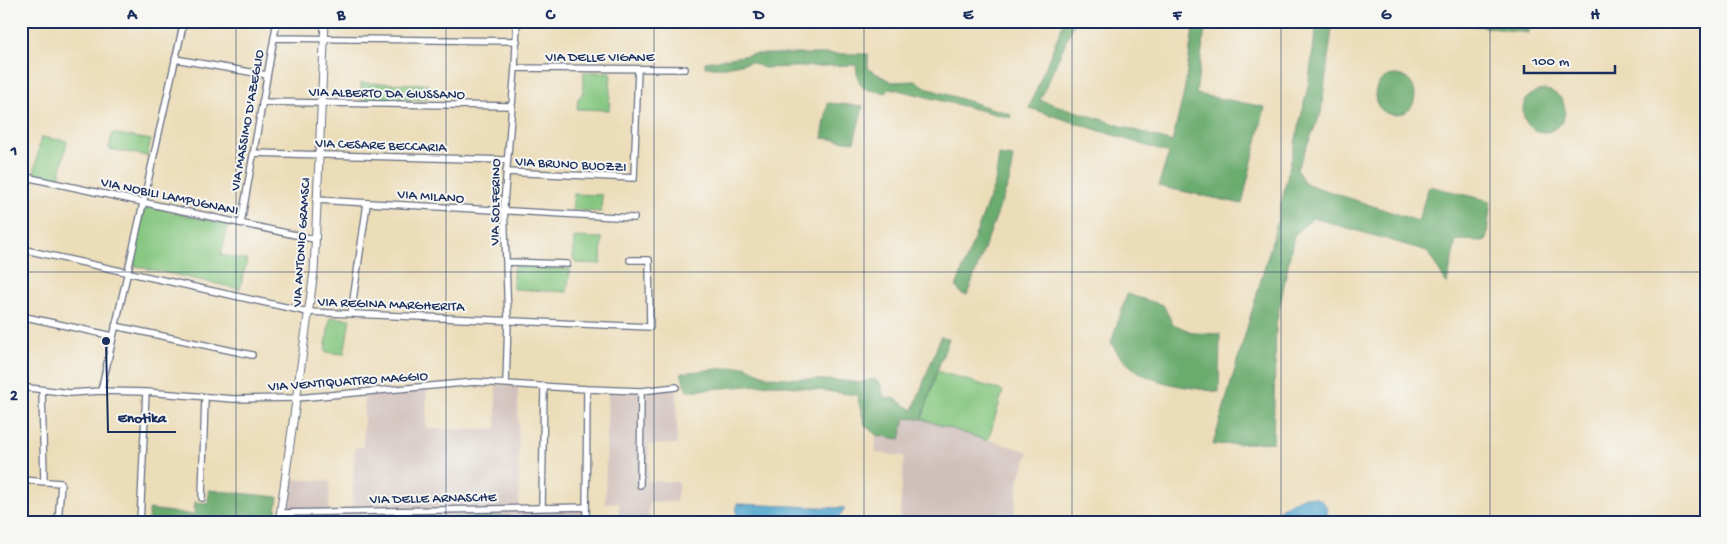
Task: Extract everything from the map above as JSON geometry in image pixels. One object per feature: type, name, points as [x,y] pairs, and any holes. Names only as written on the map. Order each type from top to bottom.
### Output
[{"type":"street","points":[[101,391],[142,201],[184,21]]},
{"type":"street","name":"VIA MASSIMO D'AZEGLIO","points":[[241,223],[277,21]]},
{"type":"street","name":"VIA ANTONIO GRAMSCI","points":[[279,523],[314,272],[325,21]]},
{"type":"street","name":"VIA SOLFERINO","points":[[506,384],[508,320],[504,212],[517,21]]},
{"type":"street","points":[[274,38],[516,41]]},
{"type":"street","points":[[175,59],[267,75]]},
{"type":"street","name":"VIA DELLE VIGANE","points":[[515,68],[684,69]]},
{"type":"street","name":"VIA BRUNO BUOZZI","points":[[506,172],[634,178],[638,69]]},
{"type":"street","name":"VIA ALBERTO DA GIUSSANO","points":[[262,102],[512,106]]},
{"type":"street","name":"VIA CESARE BECCARIA","points":[[253,152],[507,160]]},
{"type":"street","name":"VIA NOBILI LAMPUGNANI","points":[[21,176],[314,238]]},
{"type":"street","name":"VIA MILANO","points":[[316,200],[634,218]]},
{"type":"street","points":[[350,314],[367,204]]},
{"type":"street","name":"VIA REGINA MARGHERITA","points":[[21,249],[308,312],[650,327],[649,260],[630,260]]},
{"type":"street","points":[[506,262],[567,264]]},
{"type":"street","points":[[21,316],[113,336]]},
{"type":"street","points":[[115,326],[252,354]]},
{"type":"street","name":"VIA VENTIQUATTRO MAGGIO","points":[[21,387],[70,393],[101,391],[146,392],[233,399],[297,398],[475,382],[641,391],[676,387]]},
{"type":"street","points":[[542,507],[544,386]]},
{"type":"street","points":[[586,523],[587,389]]},
{"type":"street","points":[[42,390],[44,482]]},
{"type":"street","points":[[640,485],[641,391]]},
{"type":"street","points":[[140,523],[146,392]]},
{"type":"street","points":[[202,498],[205,397]]},
{"type":"street","points":[[21,480],[60,482],[58,523]]},
{"type":"street","name":"VIA DELLE ARNASCHE","points":[[281,512],[586,507]]},
{"type":"shaded area","points":[[496,384],[518,386],[519,509],[585,507],[585,523],[281,523],[287,479],[330,481],[329,510],[352,509],[355,447],[363,447],[365,393],[427,388],[426,429],[496,429]]},
{"type":"shaded area","points":[[677,385],[677,444],[649,445],[648,481],[679,482],[676,502],[649,502],[649,523],[618,523],[619,503],[605,503],[608,389],[641,389]]},
{"type":"shaded area","points":[[905,418],[922,419],[1029,452],[1019,478],[1013,523],[899,523],[904,456],[876,453],[876,435],[900,439]]},
{"type":"green space","points":[[1064,21],[1075,21],[1040,100],[1172,142],[1184,93],[1194,21],[1206,21],[1196,94],[1265,107],[1242,204],[1158,186],[1169,153],[1029,108]]},
{"type":"green space","points":[[1317,21],[1333,21],[1321,113],[1297,169],[1304,183],[1418,221],[1429,186],[1491,201],[1486,241],[1456,240],[1447,284],[1427,251],[1313,218],[1294,235],[1276,325],[1273,442],[1213,445],[1274,235],[1308,86]]},
{"type":"green space","points":[[1457,21],[1527,21],[1528,33],[1456,23]]},
{"type":"green space","points":[[755,54],[868,54],[868,69],[892,82],[916,81],[929,89],[1010,114],[1011,118],[890,88],[886,93],[866,89],[860,84],[856,65],[764,68],[751,62],[726,67],[705,67],[705,62]]},
{"type":"green space","points":[[584,72],[611,72],[609,110],[577,109],[578,98],[582,95]]},
{"type":"green space","points":[[1399,75],[1406,78],[1412,84],[1415,95],[1414,103],[1406,112],[1399,115],[1391,115],[1384,112],[1376,103],[1375,91],[1378,84],[1387,76]]},
{"type":"green space","points":[[361,83],[428,84],[427,100],[361,100]]},
{"type":"green space","points":[[1544,90],[1559,96],[1565,111],[1559,126],[1544,132],[1529,126],[1523,111],[1529,96]]},
{"type":"green space","points":[[828,103],[863,106],[854,142],[822,138]]},
{"type":"green space","points":[[112,133],[151,140],[147,156],[109,149]]},
{"type":"green space","points":[[41,137],[67,141],[59,180],[34,174]]},
{"type":"green space","points":[[999,155],[1013,157],[1009,182],[967,295],[962,294],[956,287],[995,183]]},
{"type":"green space","points":[[574,194],[602,195],[601,212],[572,210]]},
{"type":"green space","points":[[150,207],[228,225],[221,255],[247,260],[240,289],[135,266],[133,262],[144,210]]},
{"type":"green space","points":[[574,237],[602,238],[601,264],[576,263],[573,258]]},
{"type":"green space","points":[[515,266],[570,269],[567,292],[513,289],[513,268]]},
{"type":"green space","points":[[1127,294],[1163,305],[1173,324],[1194,333],[1220,334],[1219,392],[1158,381],[1132,367],[1121,357],[1111,343]]},
{"type":"green space","points":[[330,317],[350,319],[344,354],[325,352]]},
{"type":"green space","points":[[941,336],[949,339],[922,419],[905,418],[900,439],[876,435],[865,425],[857,395],[772,384],[687,391],[681,373],[745,366],[769,377],[858,383],[874,379],[880,383],[884,397],[895,399],[913,410]]},
{"type":"green space","points":[[937,371],[1003,391],[988,441],[922,419]]},
{"type":"green space","points":[[209,490],[278,497],[274,523],[148,523],[149,509],[194,515],[195,502],[208,503]]},
{"type":"green space","points":[[510,516],[510,523],[434,523],[434,518]]},
{"type":"water","points":[[1303,497],[1316,498],[1324,502],[1327,511],[1327,523],[1260,523],[1291,502]]},
{"type":"water","points":[[737,504],[845,508],[835,523],[736,523]]},
{"type":"place","name":"Enotika","points":[[106,341]]}]
